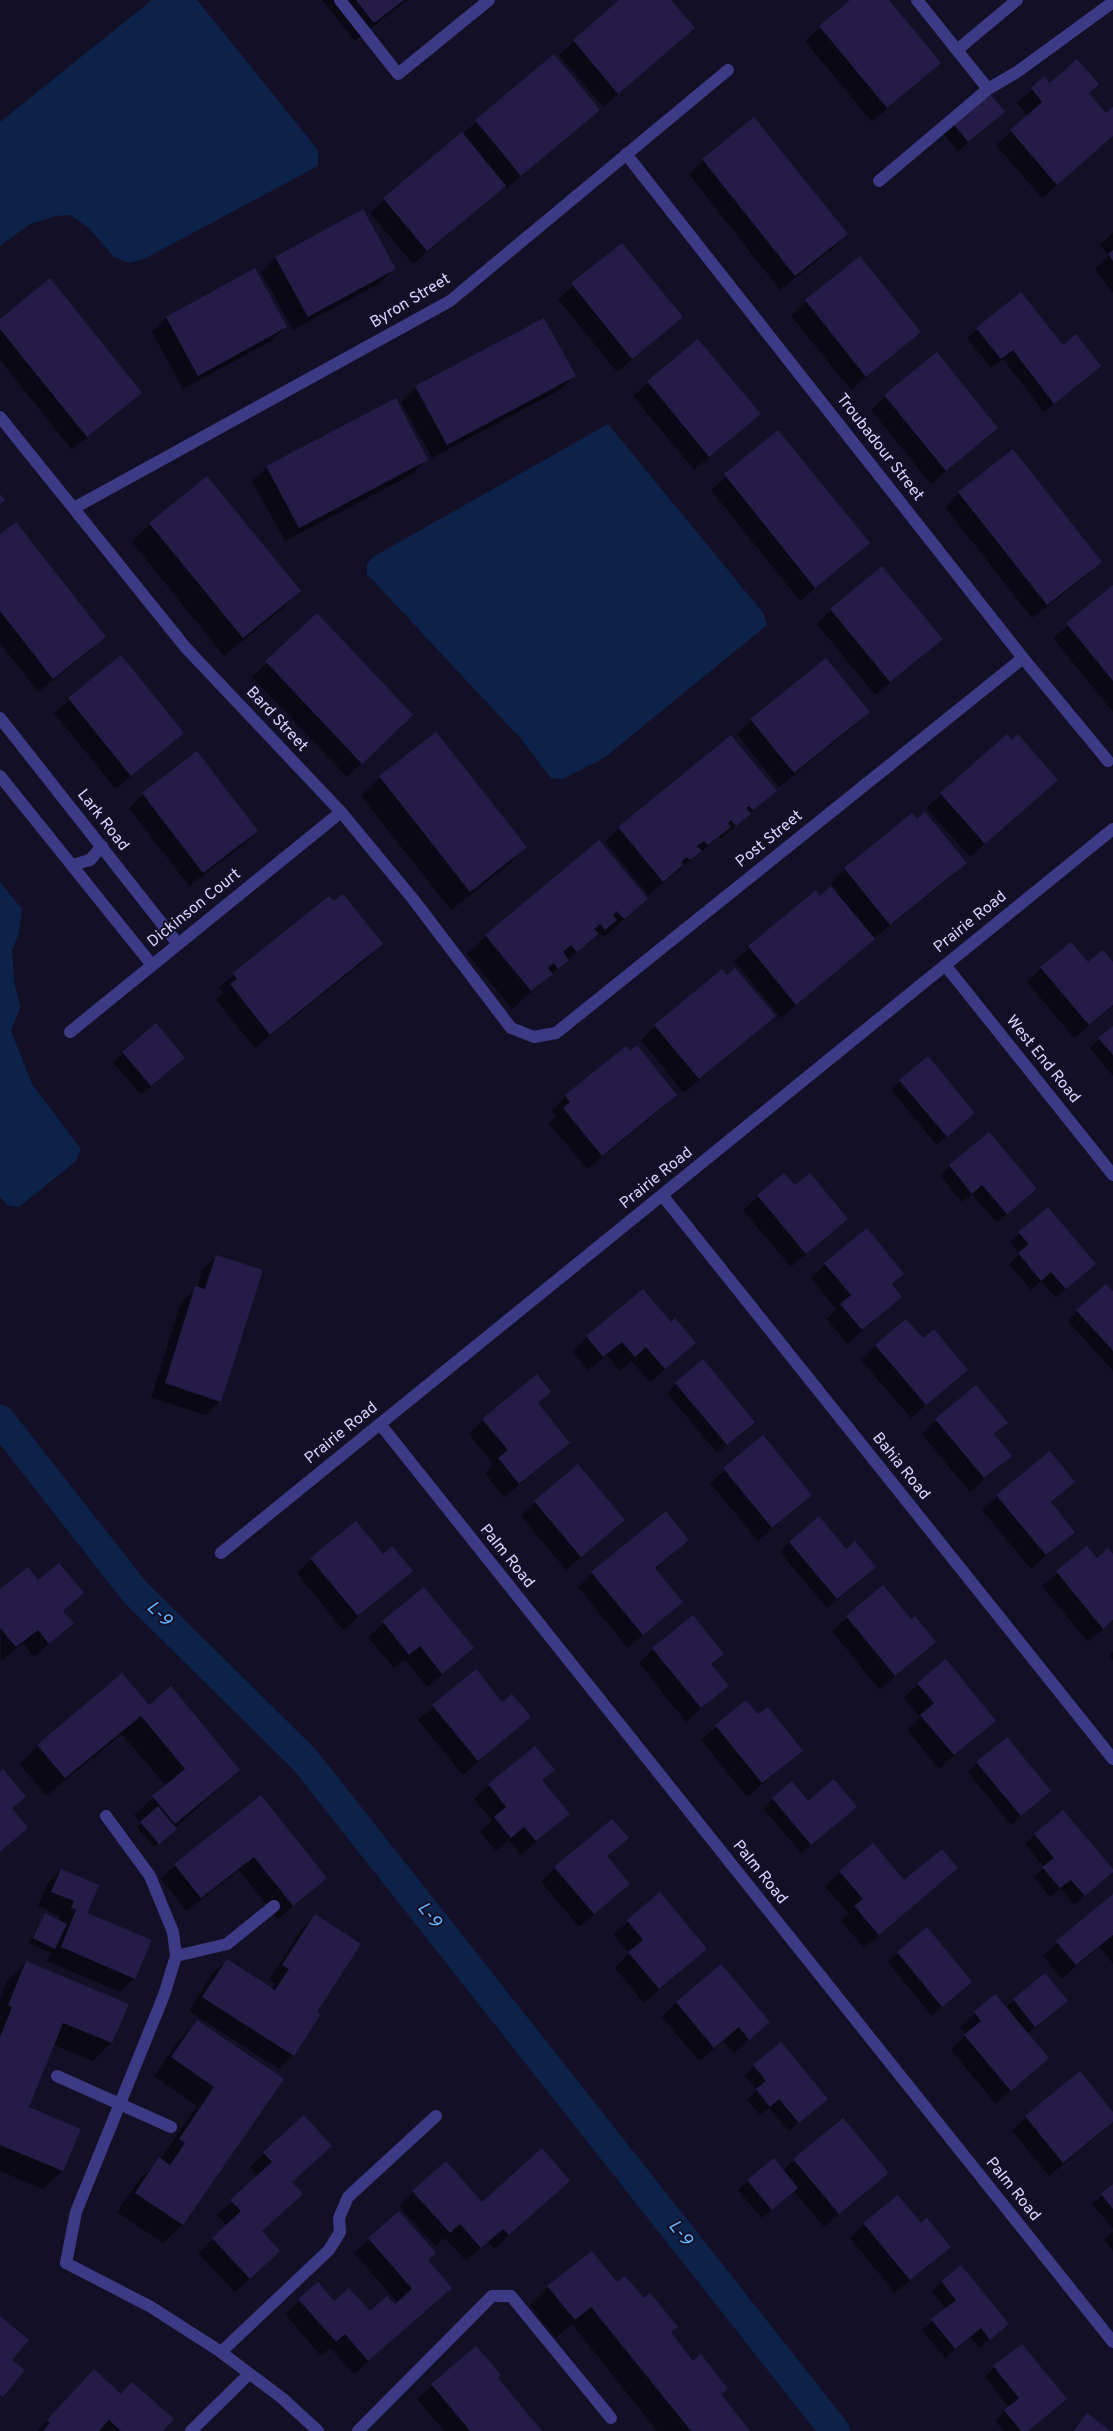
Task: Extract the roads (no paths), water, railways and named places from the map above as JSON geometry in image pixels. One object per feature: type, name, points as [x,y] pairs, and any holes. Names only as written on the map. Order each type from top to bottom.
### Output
[{"type":"street","points":[[340,0],[398,74],[489,0]]},
{"type":"street","points":[[917,0],[988,89]]},
{"type":"street","points":[[957,50],[1017,0]]},
{"type":"street","points":[[879,181],[988,89],[1017,72],[1113,2]]},
{"type":"street","name":"Byron Street","points":[[74,508],[450,301],[728,70]]},
{"type":"street","name":"Troubadour Street","points":[[626,154],[1023,658],[1108,761]]},
{"type":"street","name":"Bard Street","points":[[0,417],[186,648],[341,812],[413,899],[511,1028],[534,1036]]},
{"type":"street","name":"Post Street","points":[[534,1036],[556,1032],[1023,658]]},
{"type":"street","name":"Lark Road","points":[[0,718],[178,944]]},
{"type":"street","points":[[0,776],[152,965]]},
{"type":"street","name":"Dickinson Court","points":[[70,1032],[341,812]]},
{"type":"street","name":"Prairie Road","points":[[220,1553],[1113,829]]},
{"type":"street","points":[[72,865],[90,860],[102,846]]},
{"type":"street","name":"West End Road","points":[[945,965],[1113,1175]]},
{"type":"street","name":"Bahia Road","points":[[662,1195],[1113,1759]]},
{"type":"street","name":"Palm Road","points":[[380,1424],[1113,2342]]},
{"type":"street","points":[[106,1816],[150,1876],[173,1932],[176,1956],[164,1995],[76,2212],[66,2263],[151,2307],[221,2352],[282,2398],[318,2431]]},
{"type":"street","points":[[176,1956],[227,1944],[274,1906]]},
{"type":"street","points":[[57,2076],[172,2127]]},
{"type":"street","points":[[221,2352],[329,2250],[340,2232],[339,2218],[348,2197],[436,2116]]},
{"type":"street","points":[[358,2431],[492,2296],[512,2296],[611,2418]]},
{"type":"street","points":[[191,2431],[249,2374]]},
{"type":"water","points":[[152,0],[197,0],[318,150],[318,166],[144,259],[130,263],[114,257],[89,228],[70,215],[56,216],[30,224],[0,246],[0,122]]},
{"type":"water","points":[[608,424],[764,614],[767,625],[604,758],[563,779],[551,778],[521,739],[367,574],[367,564],[373,557]]},
{"type":"water","points":[[0,882],[22,909],[19,933],[12,950],[14,981],[20,1007],[11,1031],[32,1084],[81,1149],[76,1161],[19,1207],[7,1205],[0,1197]]},
{"type":"waterway","name":"L-9","points":[[0,1420],[135,1592],[305,1760],[835,2431]]}]
